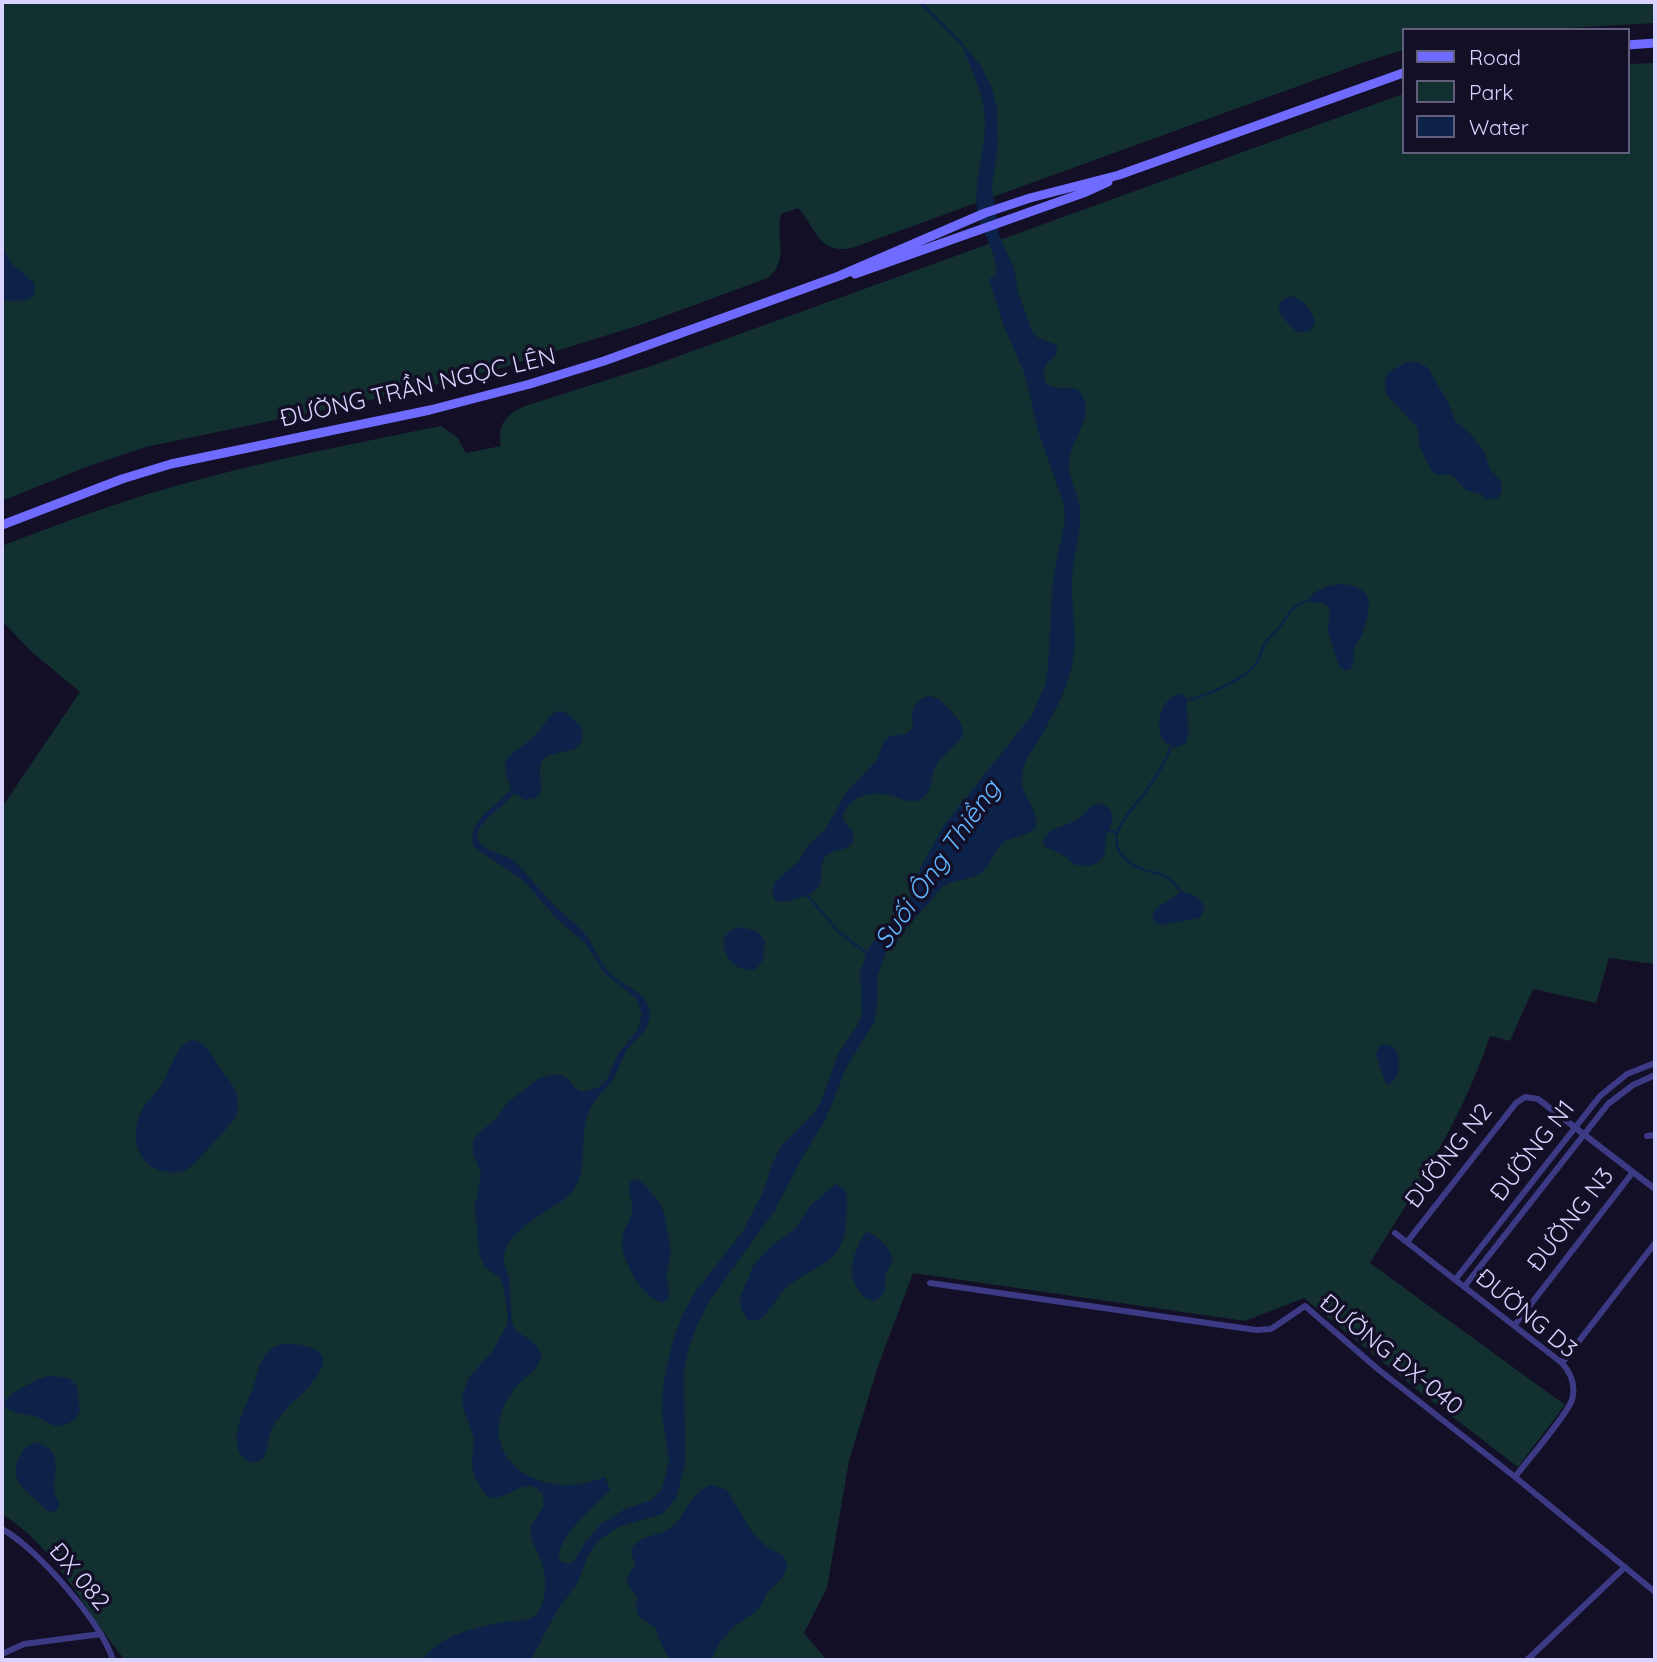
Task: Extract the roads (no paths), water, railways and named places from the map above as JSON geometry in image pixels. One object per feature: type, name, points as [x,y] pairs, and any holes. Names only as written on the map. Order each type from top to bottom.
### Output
[{"type":"street","points":[[1629,45],[1655,43]]},
{"type":"street","name":"ĐƯỜNG TRẦN NGỌC LÊN","points":[[2,525],[104,485],[171,464],[430,410],[542,380],[641,348],[839,276],[974,217],[1119,175],[1402,73]]},
{"type":"street","name":"ĐƯỜNG TRẦN NGỌC LÊN","points":[[839,276],[867,271],[980,231],[1086,192],[1119,175]]},
{"type":"street","name":"ĐƯỜNG N1","points":[[1455,1280],[1575,1127],[1609,1088],[1628,1074],[1655,1063]]},
{"type":"street","name":"ĐƯỜNG N1","points":[[1464,1287],[1617,1096],[1633,1084],[1655,1075]]},
{"type":"street","name":"ĐƯỜNG N2","points":[[1406,1242],[1516,1103],[1525,1097],[1538,1099],[1575,1127]]},
{"type":"street","points":[[1575,1127],[1655,1188]]},
{"type":"street","name":"ĐƯỜNG N3","points":[[1514,1326],[1633,1172]]},
{"type":"street","name":"ĐƯỜNG D3","points":[[1395,1234],[1562,1363],[1571,1377],[1571,1401],[1515,1477]]},
{"type":"street","points":[[1562,1363],[1655,1243]]},
{"type":"street","name":"ĐƯỜNG ĐX-040","points":[[930,1283],[1256,1330],[1277,1326],[1305,1306],[1379,1370],[1655,1592]]},
{"type":"street","name":"ĐX 082","points":[[2,1530],[18,1538],[47,1565],[101,1634],[113,1660]]},
{"type":"street","points":[[1527,1660],[1625,1567]]},
{"type":"street","points":[[2,1654],[24,1644],[101,1634]]},
{"type":"water","points":[[960,41],[980,65],[991,86],[997,108],[998,144],[992,189],[999,235],[1014,268],[1018,292],[1032,331],[1038,338],[1055,344],[1057,348],[1056,354],[1045,366],[1045,381],[1053,387],[1077,389],[1084,398],[1086,407],[1069,463],[1080,518],[1072,579],[1075,636],[1073,659],[1063,693],[1028,758],[1022,777],[1024,790],[1035,814],[1036,827],[1029,833],[1002,844],[979,874],[942,887],[886,952],[878,975],[874,1023],[847,1066],[825,1121],[775,1210],[710,1300],[689,1346],[684,1371],[685,1464],[676,1499],[662,1514],[618,1527],[598,1541],[588,1555],[578,1582],[555,1614],[531,1660],[423,1660],[437,1645],[459,1634],[535,1616],[545,1591],[543,1568],[531,1531],[533,1522],[544,1505],[542,1493],[530,1486],[498,1497],[491,1498],[485,1494],[474,1476],[474,1438],[463,1408],[462,1395],[469,1377],[492,1352],[507,1325],[508,1315],[503,1285],[499,1277],[485,1267],[479,1253],[475,1206],[481,1173],[473,1154],[473,1142],[478,1133],[495,1120],[507,1103],[539,1078],[561,1075],[583,1092],[599,1087],[607,1079],[617,1055],[637,1031],[642,1014],[636,998],[606,975],[586,944],[557,919],[524,881],[474,847],[472,838],[478,822],[511,789],[505,768],[508,757],[533,737],[553,713],[564,712],[581,727],[581,743],[576,748],[549,755],[541,763],[541,787],[538,797],[525,800],[514,793],[486,820],[477,836],[487,849],[515,862],[581,930],[607,970],[645,1000],[650,1014],[645,1029],[628,1049],[614,1078],[591,1107],[585,1127],[579,1180],[574,1189],[563,1200],[521,1229],[510,1241],[504,1255],[513,1326],[536,1345],[541,1354],[538,1365],[516,1387],[502,1410],[499,1435],[502,1446],[515,1467],[537,1480],[566,1485],[605,1477],[610,1490],[577,1523],[563,1543],[559,1553],[560,1561],[567,1564],[573,1562],[600,1525],[625,1509],[652,1500],[662,1489],[669,1461],[662,1415],[663,1384],[682,1316],[695,1292],[743,1231],[763,1192],[782,1145],[813,1114],[821,1102],[838,1054],[862,1014],[860,972],[869,947],[908,904],[921,867],[944,825],[1032,715],[1045,685],[1053,577],[1065,521],[1064,505],[1039,434],[1024,372],[1003,324],[989,279],[995,276],[995,261],[979,218],[976,200],[985,118],[977,84]]},
{"type":"water","points":[[2,248],[14,266],[35,283],[34,295],[28,300],[2,301]]},
{"type":"water","points":[[1291,296],[1304,303],[1313,315],[1315,324],[1309,332],[1297,332],[1280,313],[1283,299]]},
{"type":"water","points":[[1406,362],[1418,362],[1428,368],[1449,404],[1455,421],[1469,432],[1485,453],[1490,469],[1500,480],[1502,491],[1498,498],[1487,500],[1481,494],[1466,490],[1452,475],[1436,474],[1431,470],[1420,448],[1417,427],[1386,394],[1385,381],[1388,373]]},
{"type":"water","points":[[1341,584],[1361,589],[1366,594],[1369,607],[1363,633],[1356,643],[1354,664],[1346,671],[1339,667],[1328,632],[1330,608],[1324,603],[1312,602],[1310,598],[1325,587]]},
{"type":"water","points":[[1178,694],[1184,695],[1187,700],[1189,728],[1185,744],[1176,748],[1164,742],[1159,721],[1167,702]]},
{"type":"water","points":[[928,696],[943,703],[959,720],[962,735],[936,766],[927,794],[920,800],[912,801],[886,794],[870,794],[856,799],[843,816],[853,832],[853,843],[830,853],[824,859],[819,887],[799,898],[776,901],[772,894],[775,882],[799,861],[808,845],[825,830],[847,791],[877,760],[884,741],[890,736],[910,731],[915,705]]},
{"type":"water","points":[[1099,803],[1109,807],[1113,818],[1106,836],[1105,853],[1100,861],[1091,866],[1076,865],[1060,853],[1045,847],[1043,841],[1046,836],[1076,820]]},
{"type":"water","points":[[1181,892],[1191,894],[1203,904],[1203,913],[1199,918],[1163,925],[1155,923],[1152,917],[1155,909]]},
{"type":"water","points":[[739,927],[757,931],[765,941],[763,960],[756,969],[737,966],[725,951],[724,937]]},
{"type":"water","points":[[192,1040],[208,1049],[231,1082],[236,1092],[238,1110],[232,1122],[188,1169],[164,1171],[156,1169],[143,1158],[136,1142],[137,1125],[143,1108],[163,1083],[178,1052]]},
{"type":"water","points":[[1386,1044],[1394,1047],[1399,1062],[1398,1073],[1389,1085],[1385,1082],[1376,1054],[1380,1046]]},
{"type":"water","points":[[635,1179],[643,1183],[659,1202],[664,1213],[671,1250],[667,1274],[669,1297],[664,1303],[656,1300],[641,1287],[625,1259],[622,1237],[632,1213],[629,1186]]},
{"type":"water","points":[[836,1184],[843,1187],[847,1199],[844,1234],[840,1246],[826,1262],[786,1288],[765,1315],[760,1319],[748,1320],[741,1309],[740,1298],[753,1266],[770,1247],[794,1230],[811,1205]]},
{"type":"water","points":[[867,1232],[883,1242],[893,1258],[885,1276],[883,1294],[872,1300],[858,1290],[852,1272],[856,1252]]},
{"type":"water","points":[[282,1344],[312,1348],[319,1352],[323,1364],[314,1380],[275,1423],[263,1459],[252,1463],[243,1457],[238,1448],[238,1428],[265,1356],[274,1347]]},
{"type":"water","points":[[49,1376],[69,1378],[77,1386],[80,1411],[74,1420],[54,1426],[6,1408],[4,1402],[11,1395]]},
{"type":"water","points":[[37,1443],[45,1446],[54,1455],[54,1490],[60,1504],[51,1512],[21,1485],[16,1475],[17,1463],[23,1451],[29,1445]]},
{"type":"water","points":[[713,1485],[727,1490],[752,1532],[766,1546],[783,1556],[788,1565],[782,1578],[767,1593],[759,1609],[731,1629],[711,1660],[670,1660],[656,1628],[639,1617],[636,1610],[637,1597],[627,1583],[635,1566],[631,1550],[645,1538],[669,1529],[700,1491]]},
{"type":"waterway","name":"Suối Ông Thiềng","points":[[920,2],[962,44]]},
{"type":"waterway","points":[[1187,700],[1224,687],[1250,671],[1266,643],[1292,610],[1311,600]]},
{"type":"waterway","points":[[1171,747],[1147,790],[1120,825],[1117,844],[1121,854],[1130,863],[1169,878],[1181,892]]},
{"type":"waterway","points":[[1108,830],[1117,833]]},
{"type":"waterway","points":[[807,895],[838,931],[867,954]]}]
